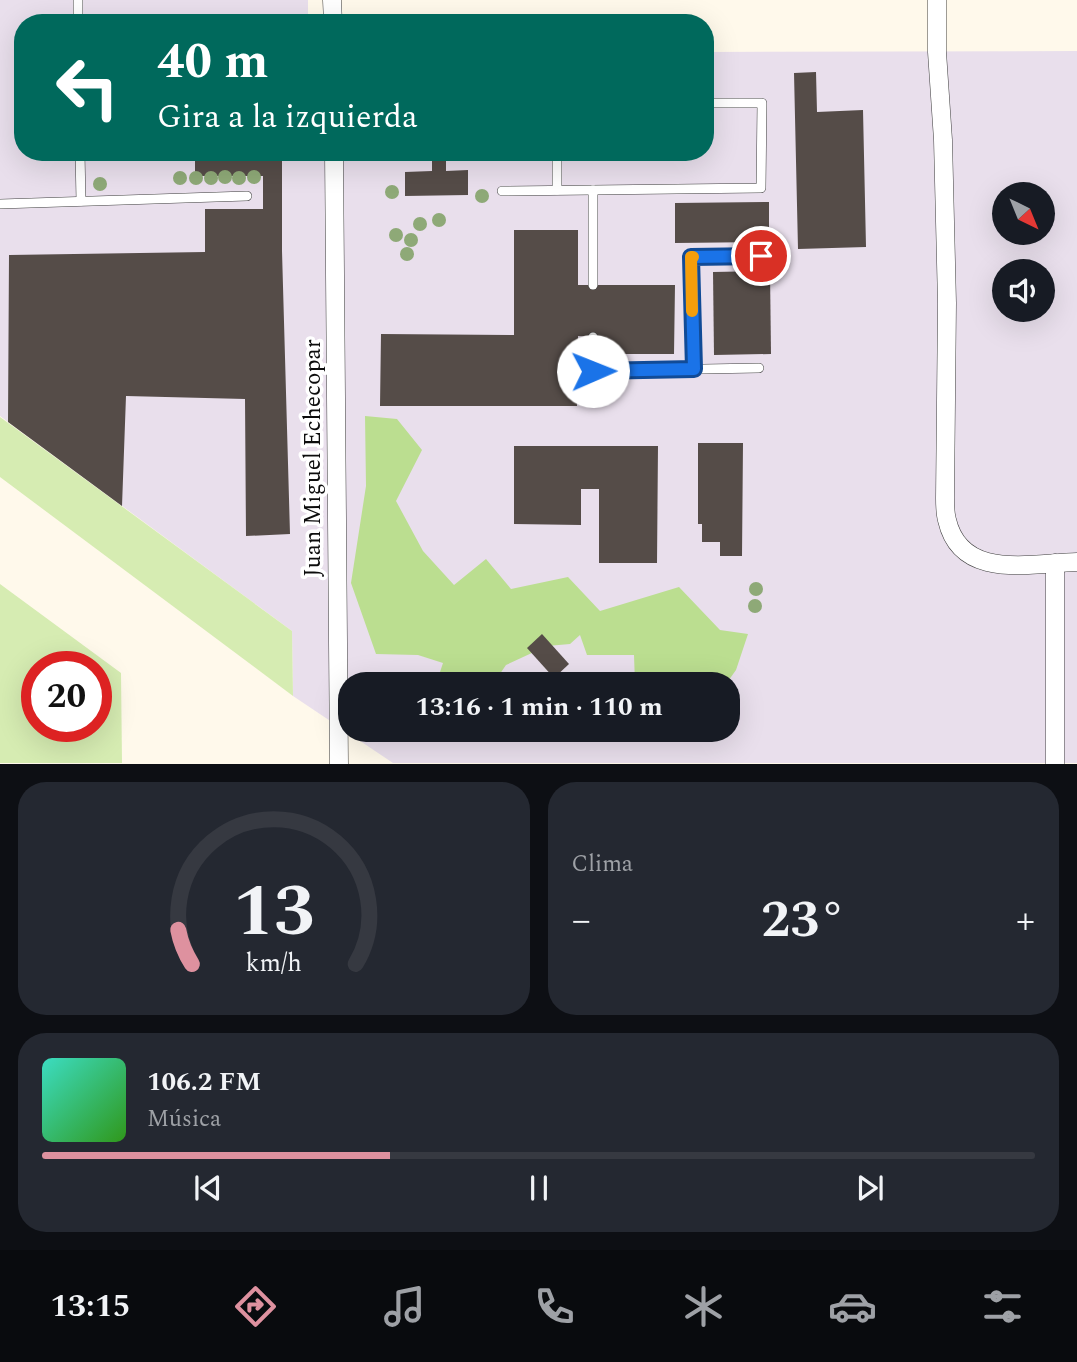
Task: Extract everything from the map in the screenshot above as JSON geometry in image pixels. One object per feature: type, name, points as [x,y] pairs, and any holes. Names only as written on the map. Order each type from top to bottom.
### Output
[{"type":"street","points":[[937,0],[947,303],[947,519],[962,550],[980,561],[1002,565],[1077,562]]},
{"type":"street","name":"Juan Miguel Echecopar","points":[[334,161],[339,764]]},
{"type":"street","points":[[1055,563],[1055,764]]},
{"type":"lane","points":[[502,191],[761,188],[762,103],[714,103]]},
{"type":"lane","points":[[80,161],[81,201]]},
{"type":"lane","points":[[557,161],[558,190]]},
{"type":"lane","points":[[593,190],[593,285]]},
{"type":"lane","points":[[0,204],[247,196]]},
{"type":"lane","points":[[694,369],[691,257],[761,256]]},
{"type":"lane","points":[[593,337],[593,371],[759,368]]},
{"type":"shaded area","points":[[0,0],[308,0],[308,14],[14,14],[14,161],[714,161],[714,52],[1077,51],[1077,763],[393,763],[362,742],[740,742],[740,672],[338,672],[338,726],[293,696],[292,631],[0,416]]},
{"type":"green space","points":[[365,416],[397,419],[422,450],[396,501],[423,551],[454,585],[486,559],[511,589],[568,577],[600,611],[679,587],[720,630],[748,634],[736,670],[635,672],[634,655],[587,655],[580,635],[570,644],[547,646],[506,665],[501,672],[440,672],[443,663],[418,655],[376,654],[351,583],[366,486]]},
{"type":"green space","points":[[0,417],[292,631],[293,696],[0,477]]},
{"type":"green space","points":[[0,584],[91,651],[21,651],[21,742],[112,742],[112,666],[121,673],[122,763],[0,763]]},
{"type":"building","points":[[816,72],[817,112],[863,110],[866,247],[798,249],[794,73]]},
{"type":"building","points":[[195,161],[282,161],[290,534],[246,536],[245,399],[126,396],[122,506],[8,422],[9,255],[205,252],[205,209],[263,209],[263,176],[195,176]]},
{"type":"building","points":[[432,161],[446,161],[446,171],[468,170],[468,195],[405,196],[405,172],[432,171]]},
{"type":"building","points":[[769,202],[769,242],[675,243],[675,203]]},
{"type":"building","points":[[514,230],[578,230],[578,285],[675,285],[674,354],[603,354],[604,337],[578,336],[577,406],[380,406],[381,334],[514,335]]},
{"type":"building","points":[[770,271],[771,354],[714,355],[713,272]]},
{"type":"building","points":[[698,443],[743,443],[742,556],[720,556],[720,542],[702,542],[702,524],[698,524]]},
{"type":"building","points":[[514,446],[658,446],[657,563],[599,563],[599,489],[581,489],[581,525],[514,524]]},
{"type":"building","points":[[542,634],[569,664],[560,672],[549,672],[527,648]]},
{"type":"slow traffic","points":[[692,311],[693,257]]},
{"type":"route","points":[[593,371],[694,369],[691,257],[761,256]]}]
